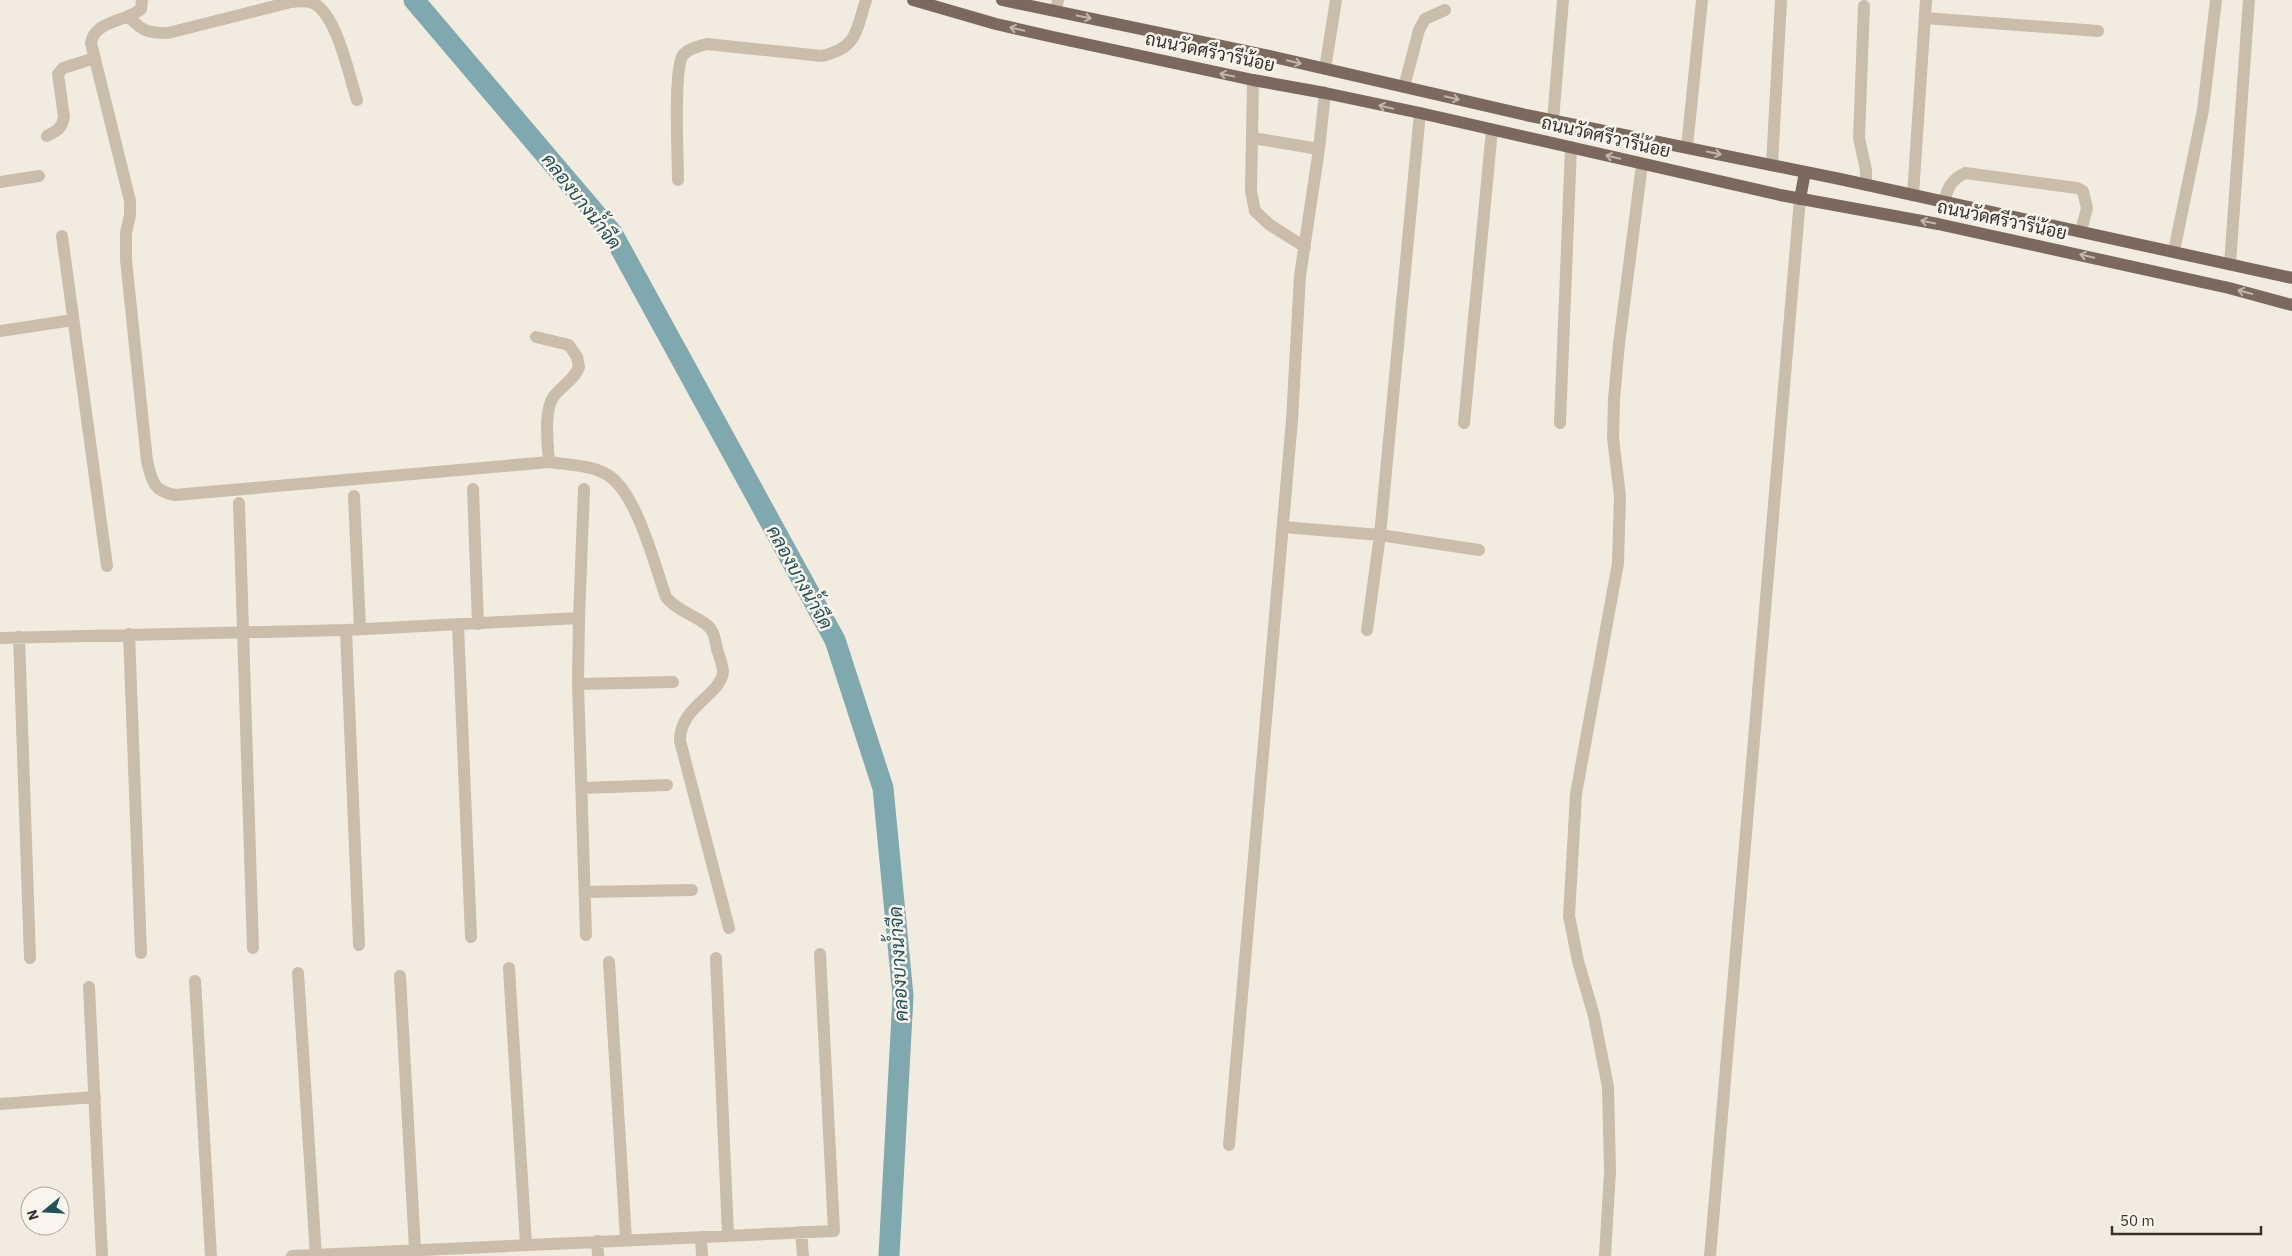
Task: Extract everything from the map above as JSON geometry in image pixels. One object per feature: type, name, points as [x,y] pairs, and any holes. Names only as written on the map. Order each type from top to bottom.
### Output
[{"type":"main road","name":"ถนนวัดศรีวารีน้อย","points":[[913,0],[996,24],[1253,80],[1324,92],[1800,199],[1866,209],[1938,224],[2229,288],[2292,306]]},
{"type":"main road","name":"ถนนวัดศรีวารีน้อย","points":[[1002,0],[1057,5],[1325,69],[1553,120],[1913,195],[2292,278]]},
{"type":"main road","points":[[1800,199],[1805,172]]},
{"type":"street","points":[[142,0],[141,9],[97,29],[92,43],[130,201],[130,215],[126,233],[126,260],[147,461],[156,487],[163,493],[175,495],[550,462],[584,466],[612,478],[632,505],[666,598],[671,605],[705,624],[712,631],[723,673],[717,683],[683,722],[680,736],[729,928]]},
{"type":"street","points":[[129,16],[140,29],[154,33],[168,33],[291,2],[304,0],[315,3],[331,20],[357,100]]},
{"type":"street","points":[[678,180],[678,77],[682,56],[690,49],[707,44],[822,56],[839,52],[853,40],[866,0]]},
{"type":"street","points":[[1325,69],[1336,0]]},
{"type":"street","points":[[1553,120],[1563,0]]},
{"type":"street","points":[[1687,147],[1702,0]]},
{"type":"street","points":[[1772,165],[1781,0]]},
{"type":"street","points":[[1913,195],[1926,0]]},
{"type":"street","points":[[2174,251],[2203,110],[2216,0]]},
{"type":"street","points":[[2230,264],[2249,0]]},
{"type":"street","points":[[1864,6],[1859,138],[1866,170],[1866,185]]},
{"type":"street","points":[[1404,87],[1419,30],[1424,19],[1445,10]]},
{"type":"street","points":[[1925,18],[2098,31]]},
{"type":"street","points":[[47,136],[63,124],[64,117],[58,74],[63,68],[95,58]]},
{"type":"street","points":[[1253,80],[1251,191],[1255,211],[1270,225],[1305,247]]},
{"type":"street","points":[[1229,1145],[1292,420],[1300,276],[1319,149],[1324,92]]},
{"type":"street","points":[[1367,630],[1380,534],[1420,113]]},
{"type":"street","points":[[1464,423],[1492,130]]},
{"type":"street","points":[[1253,138],[1319,149]]},
{"type":"street","points":[[1560,423],[1571,146]]},
{"type":"street","points":[[1605,1256],[1610,1172],[1608,1087],[1594,1016],[1578,961],[1569,916],[1576,794],[1618,563],[1620,496],[1613,438],[1614,400],[1619,344],[1642,164]]},
{"type":"street","points":[[1944,202],[1947,188],[1955,178],[1965,173],[2076,188],[2083,191],[2087,208],[2081,231]]},
{"type":"street","points":[[0,182],[39,176]]},
{"type":"street","points":[[1710,1256],[1800,199]]},
{"type":"street","points":[[62,236],[107,566]]},
{"type":"street","points":[[0,331],[73,320]]},
{"type":"street","points":[[536,337],[569,346],[577,357],[579,367],[572,379],[553,398],[547,434],[550,462]]},
{"type":"street","points":[[473,489],[478,624]]},
{"type":"street","points":[[584,489],[578,684],[586,935]]},
{"type":"street","points":[[354,496],[360,628]]},
{"type":"street","points":[[239,503],[241,631],[253,948]]},
{"type":"street","points":[[1283,528],[1380,534],[1480,550]]},
{"type":"street","points":[[0,638],[346,630],[579,618]]},
{"type":"street","points":[[458,625],[471,937]]},
{"type":"street","points":[[346,630],[359,945]]},
{"type":"street","points":[[129,634],[140,953]]},
{"type":"street","points":[[19,637],[30,958]]},
{"type":"street","points":[[578,684],[673,682]]},
{"type":"street","points":[[582,788],[667,785]]},
{"type":"street","points":[[585,892],[692,890]]},
{"type":"street","points":[[292,1256],[834,1231],[820,954]]},
{"type":"street","points":[[716,958],[728,1235]]},
{"type":"street","points":[[609,962],[626,1240]]},
{"type":"street","points":[[509,968],[526,1244]]},
{"type":"street","points":[[298,973],[316,1255]]},
{"type":"street","points":[[400,976],[415,1249]]},
{"type":"street","points":[[195,981],[211,1256]]},
{"type":"street","points":[[89,987],[102,1256]]},
{"type":"street","points":[[0,1104],[95,1097]]},
{"type":"street","points":[[802,1232],[803,1256]]},
{"type":"street","points":[[701,1237],[702,1256]]},
{"type":"street","points":[[597,1241],[598,1256]]},
{"type":"waterway","name":"คลองบางน้ำจืด","points":[[414,0],[612,233],[835,640],[883,788],[903,996],[889,1256]]}]
